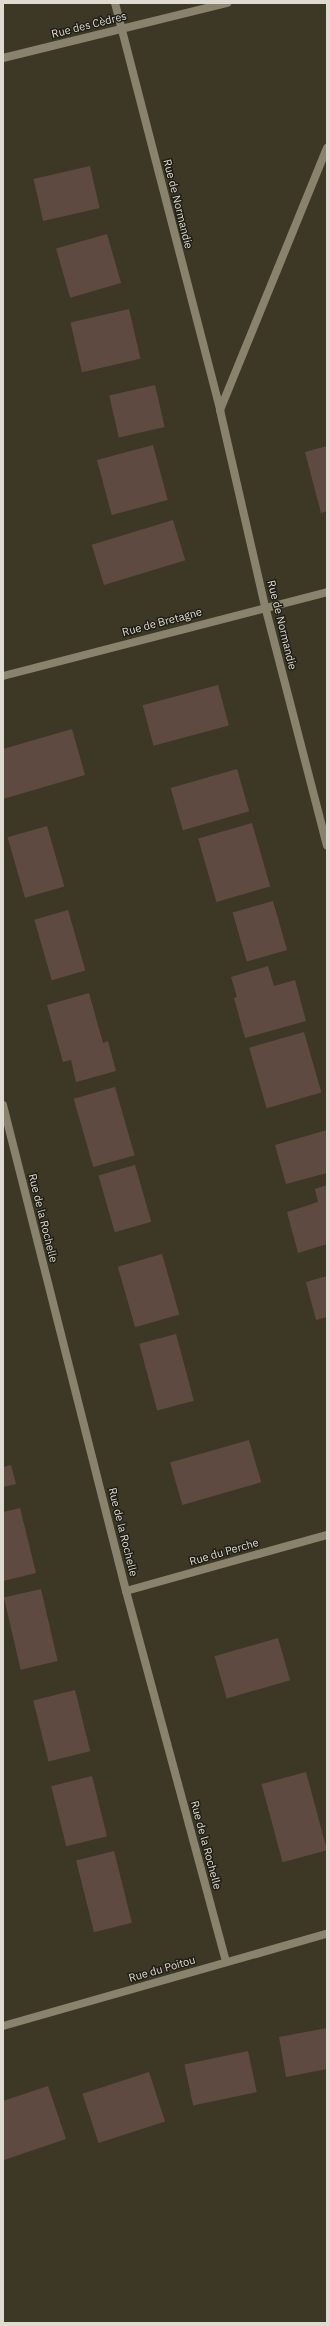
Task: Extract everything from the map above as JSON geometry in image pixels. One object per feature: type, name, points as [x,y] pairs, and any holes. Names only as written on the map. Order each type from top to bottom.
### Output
[{"type":"street","name":"Rue de Normandie","points":[[115,3],[220,410],[265,606],[327,845]]},
{"type":"street","name":"Rue des Cèdres","points":[[3,58],[228,3]]},
{"type":"street","points":[[220,410],[327,148]]},
{"type":"street","name":"Rue de Bretagne","points":[[3,676],[265,606],[327,592]]},
{"type":"street","name":"Rue de la Rochelle","points":[[3,1106],[126,1591],[226,1962]]},
{"type":"street","name":"Rue du Perche","points":[[126,1591],[327,1535]]},
{"type":"street","name":"Rue du Poitou","points":[[3,2026],[327,1934]]},
{"type":"building","points":[[90,166],[100,208],[43,221],[33,179]]},
{"type":"building","points":[[107,234],[121,283],[70,298],[56,249]]},
{"type":"building","points":[[129,309],[140,359],[82,372],[71,322]]},
{"type":"building","points":[[155,385],[165,427],[119,437],[109,396]]},
{"type":"building","points":[[153,445],[168,500],[112,515],[97,460]]},
{"type":"building","points":[[327,446],[327,511],[321,513],[305,452]]},
{"type":"building","points":[[173,520],[185,560],[104,585],[92,545]]},
{"type":"building","points":[[218,685],[229,726],[154,746],[143,705]]},
{"type":"building","points":[[72,729],[85,775],[3,799],[3,749]]},
{"type":"building","points":[[237,769],[249,811],[183,830],[171,788]]},
{"type":"building","points":[[252,823],[270,886],[216,902],[198,838]]},
{"type":"building","points":[[47,826],[64,887],[25,898],[8,837]]},
{"type":"building","points":[[273,901],[287,950],[247,962],[233,913]]},
{"type":"building","points":[[68,910],[85,971],[52,980],[34,920]]},
{"type":"building","points":[[268,966],[274,986],[295,980],[306,1021],[245,1038],[234,998],[237,997],[231,977]]},
{"type":"building","points":[[89,993],[103,1043],[108,1041],[116,1071],[76,1082],[71,1060],[63,1062],[47,1005]]},
{"type":"building","points":[[304,1032],[321,1093],[267,1108],[249,1048]]},
{"type":"building","points":[[115,1087],[135,1155],[93,1167],[74,1099]]},
{"type":"building","points":[[327,1130],[327,1173],[286,1184],[275,1145]]},
{"type":"building","points":[[135,1165],[151,1222],[115,1232],[98,1175]]},
{"type":"building","points":[[327,1185],[327,1244],[298,1253],[287,1212],[318,1202],[315,1189]]},
{"type":"building","points":[[162,1254],[179,1315],[135,1327],[118,1267]]},
{"type":"building","points":[[327,1276],[327,1317],[316,1320],[306,1282]]},
{"type":"building","points":[[176,1334],[194,1401],[157,1410],[139,1344]]},
{"type":"building","points":[[249,1440],[261,1482],[182,1505],[170,1463]]},
{"type":"building","points":[[11,1465],[16,1484],[3,1487],[3,1467]]},
{"type":"building","points":[[20,1508],[36,1573],[3,1581],[3,1512]]},
{"type":"building","points":[[41,1589],[58,1661],[21,1670],[4,1598]]},
{"type":"building","points":[[278,1638],[290,1680],[227,1698],[215,1656]]},
{"type":"building","points":[[75,1690],[90,1751],[49,1762],[33,1700]]},
{"type":"building","points":[[306,1772],[327,1850],[283,1862],[262,1784]]},
{"type":"building","points":[[92,1776],[107,1836],[66,1846],[51,1786]]},
{"type":"building","points":[[114,1851],[132,1923],[94,1932],[76,1860]]},
{"type":"building","points":[[327,2028],[327,2069],[286,2077],[279,2037]]},
{"type":"building","points":[[248,2051],[257,2092],[193,2106],[184,2065]]},
{"type":"building","points":[[149,2072],[165,2121],[98,2143],[82,2094]]},
{"type":"building","points":[[48,2086],[66,2139],[4,2160],[3,2101]]}]
